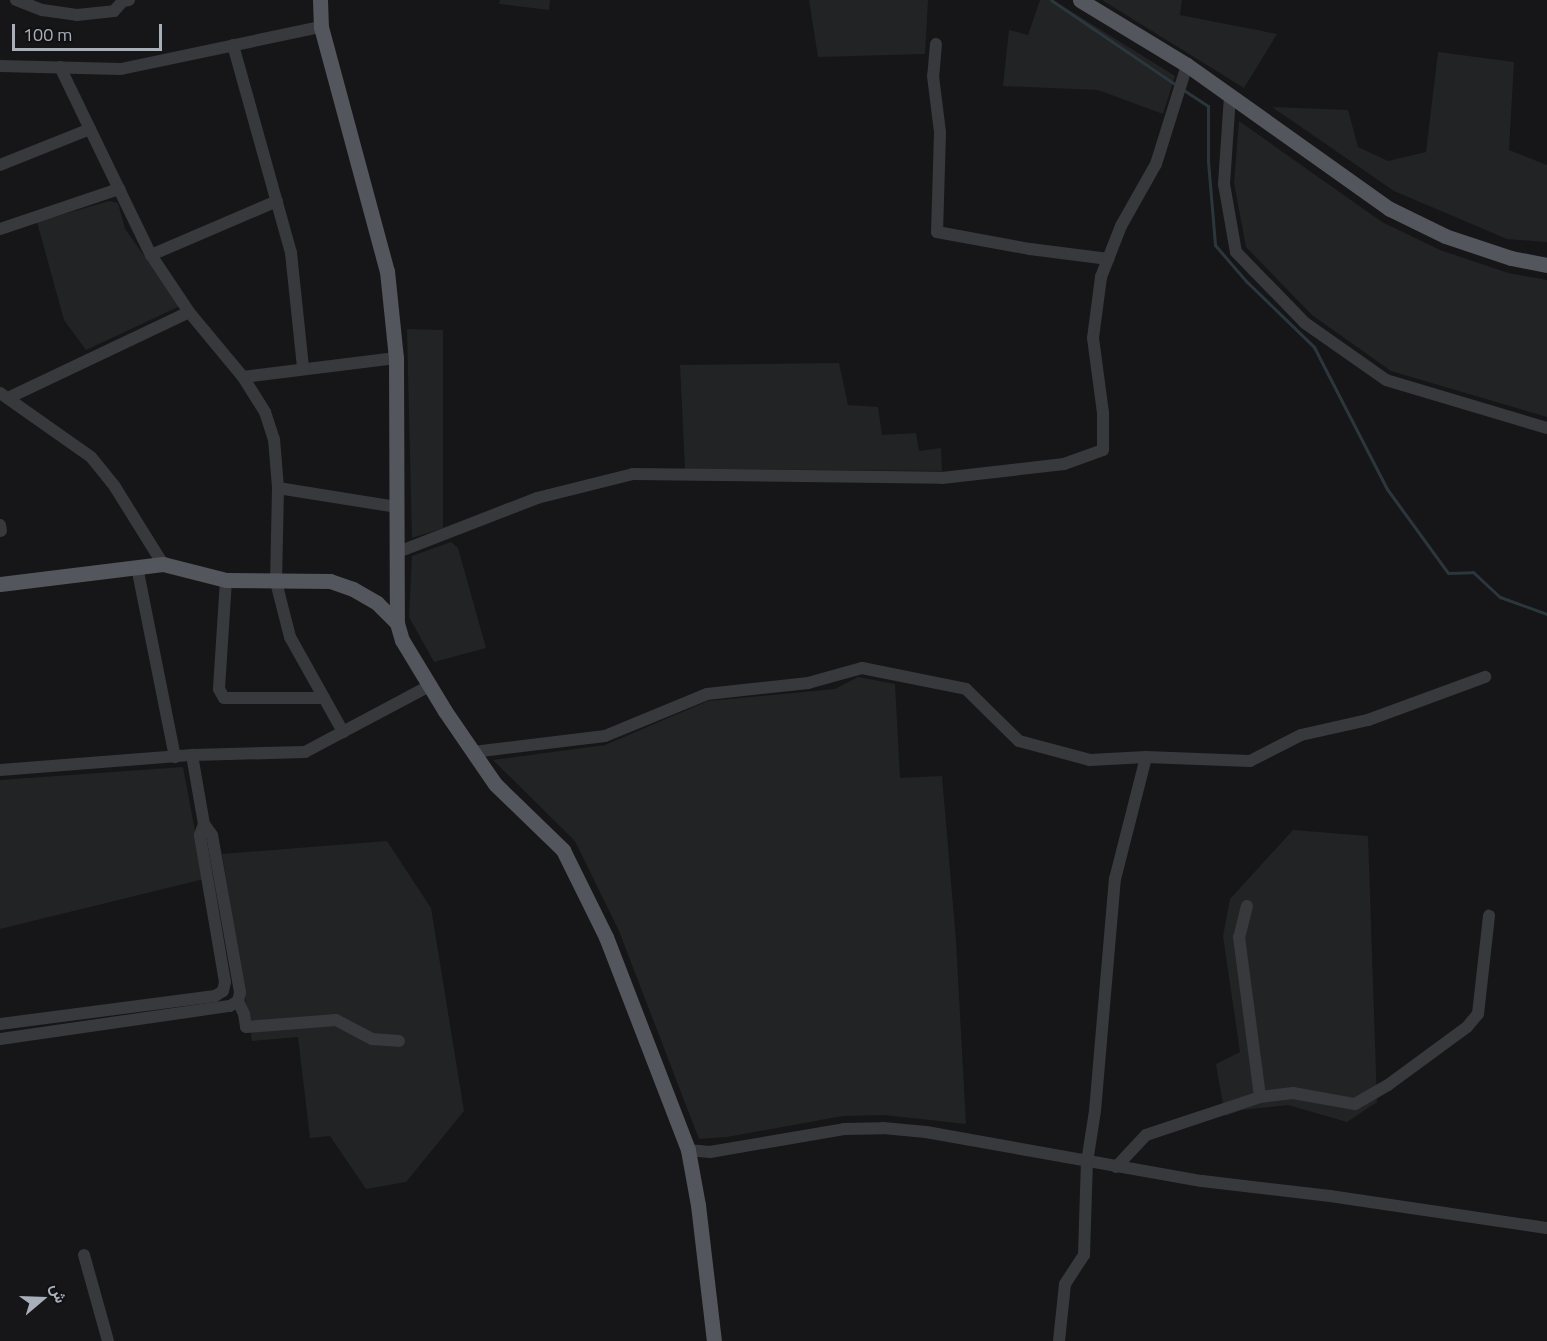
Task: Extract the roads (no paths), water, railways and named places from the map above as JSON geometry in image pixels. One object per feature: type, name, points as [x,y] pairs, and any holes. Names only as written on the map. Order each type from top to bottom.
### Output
[{"type":"main road","points":[[320,0],[321,27],[387,271],[396,358],[397,623],[402,640],[495,784],[563,850],[606,937],[688,1150],[698,1205],[714,1341]]},
{"type":"main road","points":[[1080,0],[1187,65],[1390,209],[1445,236],[1511,258],[1547,265]]},
{"type":"main road","points":[[0,584],[163,564],[226,580],[330,581],[377,603],[397,623]]},
{"type":"street","points":[[16,0],[42,10],[76,15],[114,11],[123,1],[129,0]]},
{"type":"street","points":[[0,66],[121,69],[321,27]]},
{"type":"street","points":[[936,44],[933,76],[940,132],[937,232],[1030,249],[1108,259]]},
{"type":"street","points":[[233,45],[291,253],[303,368]]},
{"type":"street","points":[[398,552],[537,498],[633,474],[942,478],[1064,464],[1102,450],[1103,413],[1093,338],[1101,277],[1121,225],[1156,164],[1187,65]]},
{"type":"street","points":[[60,67],[152,255],[189,312],[243,377],[265,412],[274,439],[278,488],[276,582],[290,637],[343,732]]},
{"type":"street","points":[[1230,96],[1224,184],[1236,252],[1305,323],[1386,380],[1547,428]]},
{"type":"street","points":[[0,165],[90,129]]},
{"type":"street","points":[[0,230],[118,189]]},
{"type":"street","points":[[152,255],[278,201]]},
{"type":"street","points":[[4,395],[189,312]]},
{"type":"street","points":[[243,377],[396,358]]},
{"type":"street","points":[[4,395],[91,456],[115,487],[163,564]]},
{"type":"street","points":[[278,488],[397,507]]},
{"type":"street","points":[[137,567],[175,757]]},
{"type":"street","points":[[226,580],[219,689],[224,698],[324,698]]},
{"type":"street","points":[[473,752],[605,736],[707,694],[808,682],[862,668],[966,690],[1019,741],[1090,760],[1146,758],[1250,760],[1301,735],[1368,720],[1485,677]]},
{"type":"street","points":[[0,770],[192,755],[305,752],[431,685]]},
{"type":"street","points":[[192,755],[204,824],[212,834],[240,992],[238,1001],[244,1014],[246,1027],[336,1020],[372,1039],[399,1041]]},
{"type":"street","points":[[1059,1341],[1065,1284],[1084,1256],[1087,1162],[1095,1112],[1115,879],[1146,758]]},
{"type":"street","points":[[0,1024],[215,996],[223,990],[225,982],[200,835],[204,824]]},
{"type":"street","points":[[1247,906],[1239,937],[1260,1098]]},
{"type":"street","points":[[1116,1167],[1146,1135],[1260,1098],[1293,1093],[1355,1104],[1388,1085],[1467,1027],[1478,1014],[1489,916]]},
{"type":"street","points":[[0,1039],[230,1006],[238,1001]]},
{"type":"street","points":[[688,1150],[710,1152],[835,1130],[883,1128],[963,1137],[1087,1162],[1202,1181],[1330,1196],[1547,1228]]},
{"type":"street","points":[[84,1255],[108,1341]]},
{"type":"waterway","points":[[1051,0],[1176,85]]},
{"type":"waterway","points":[[1182,89],[1208,106],[1208,161],[1215,245],[1246,281],[1314,347],[1387,489],[1448,573],[1473,572],[1500,597],[1547,614]]}]
